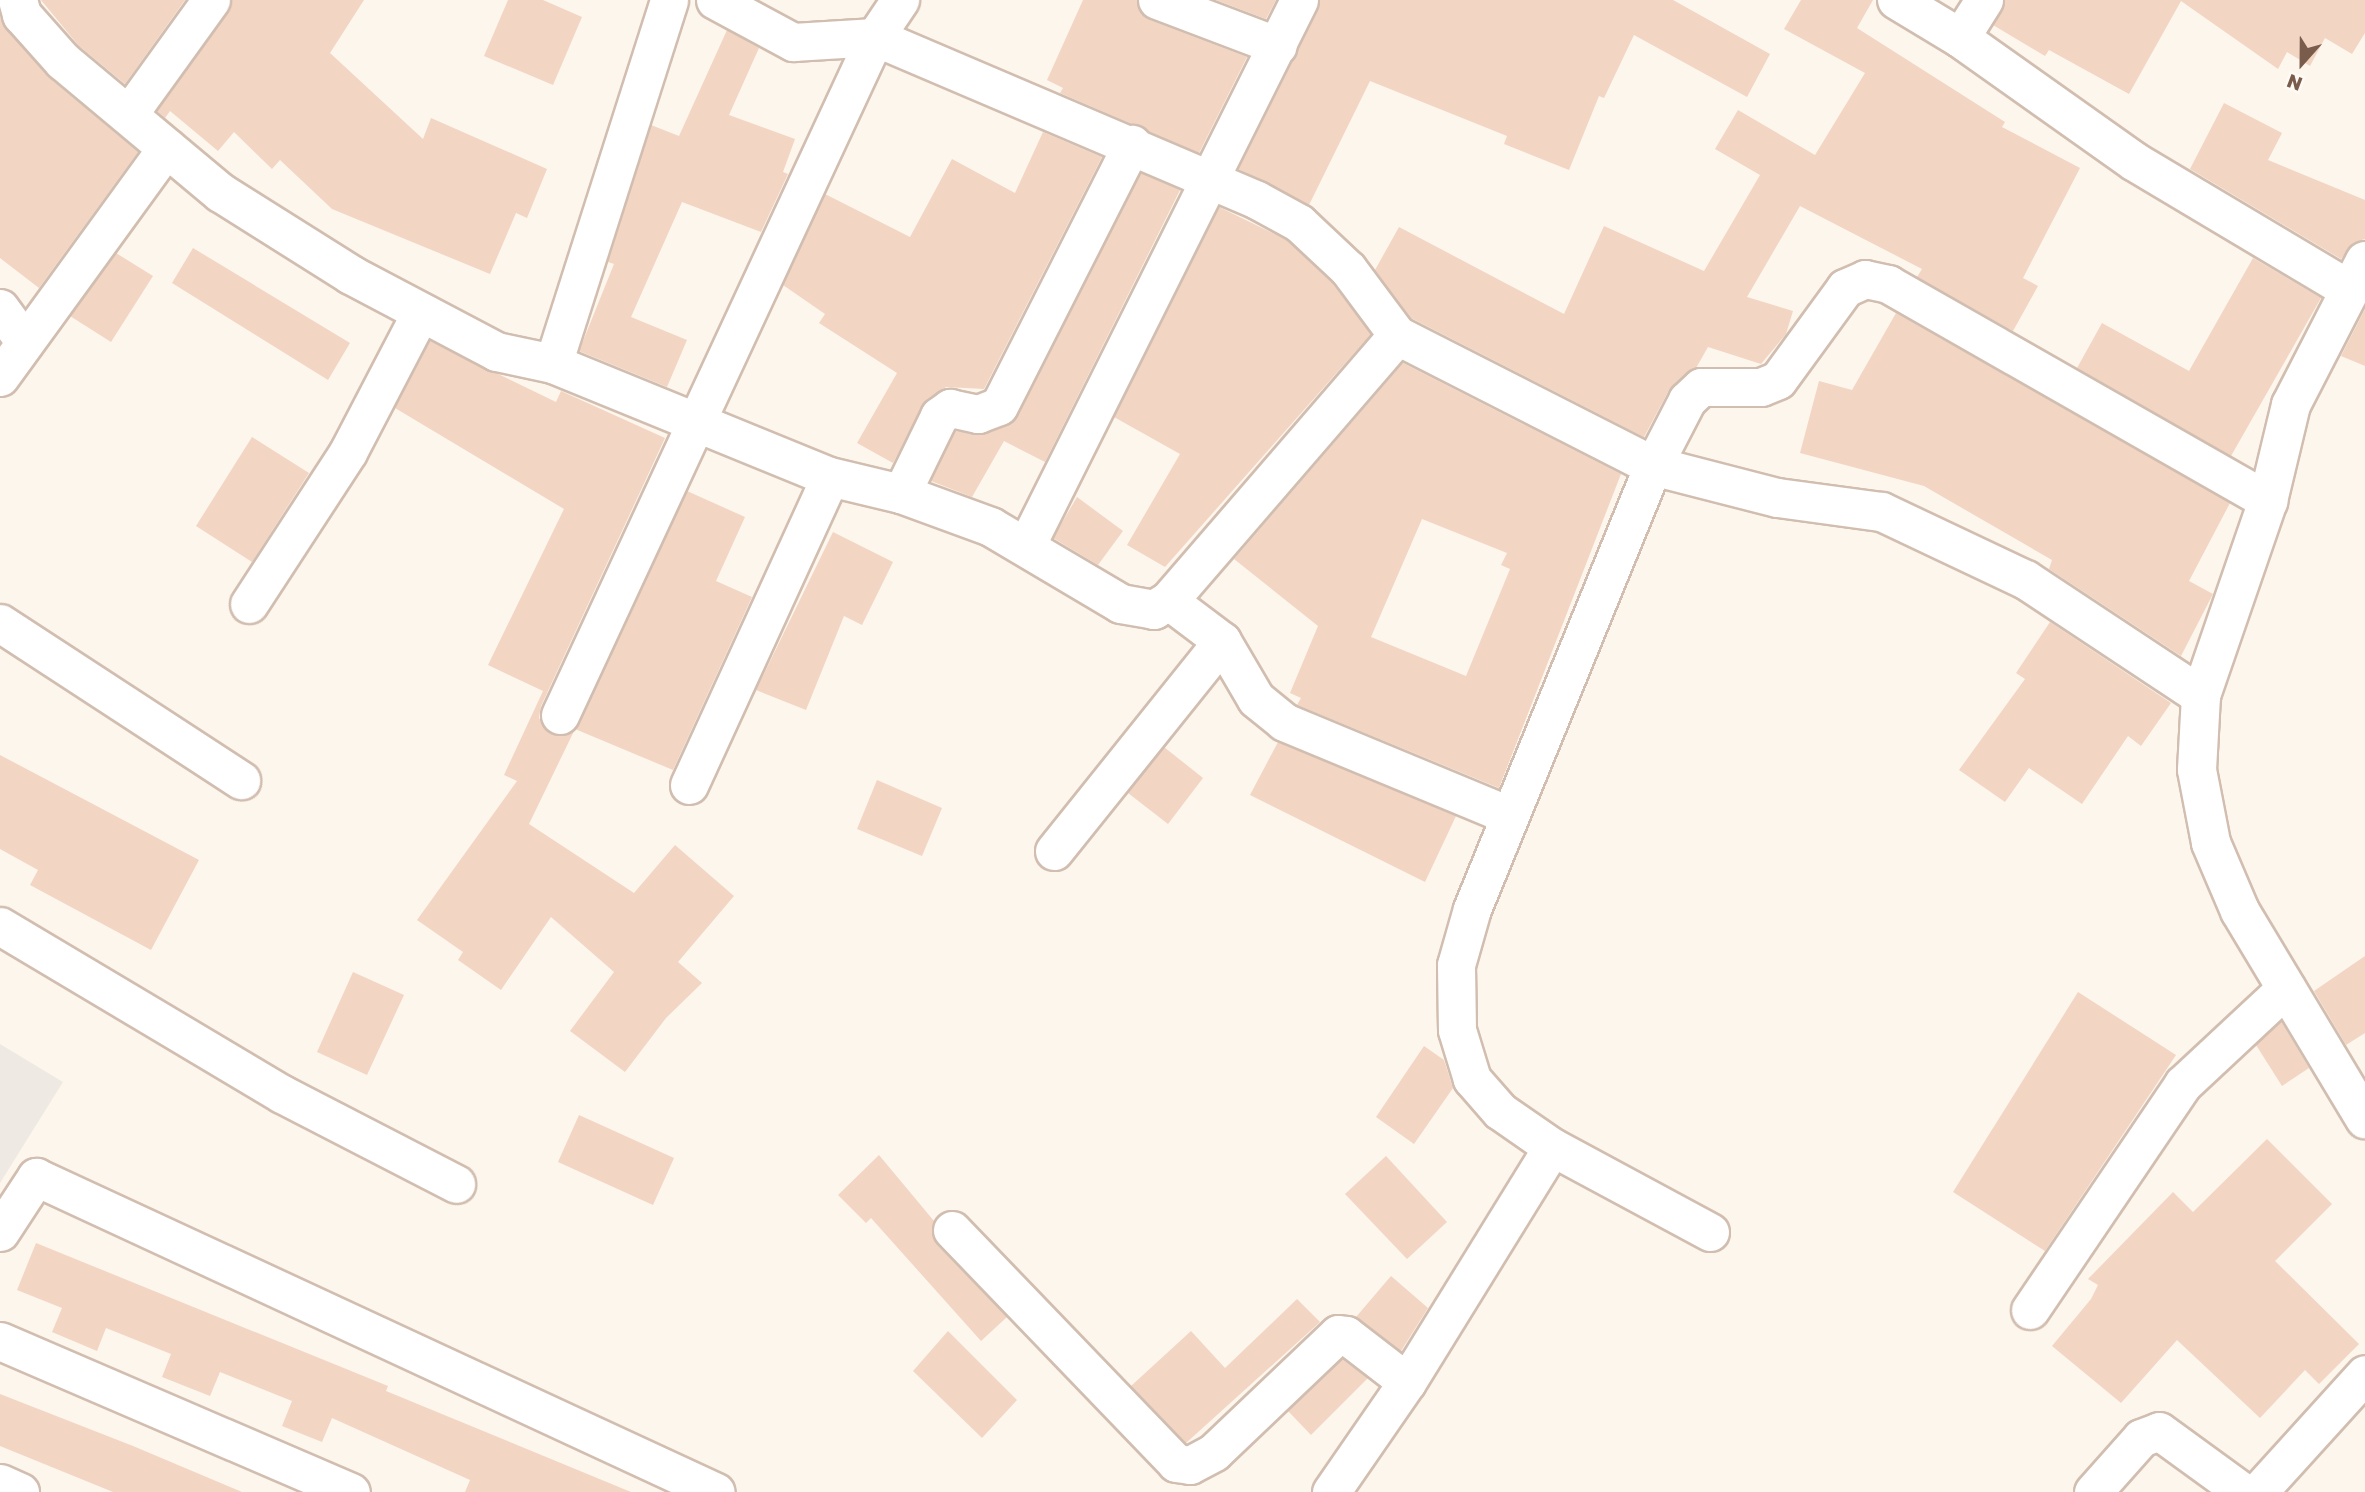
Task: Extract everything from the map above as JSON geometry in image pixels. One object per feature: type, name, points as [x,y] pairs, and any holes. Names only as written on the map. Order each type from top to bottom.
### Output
[{"type":"street","points":[[18,0],[22,15],[63,61],[221,193],[421,312],[497,352],[552,364],[692,424],[830,477],[901,494],[1027,544],[1121,604],[1154,610],[1169,601],[1398,336]]},
{"type":"street","points":[[128,115],[211,0]]},
{"type":"street","points":[[552,364],[669,0]]},
{"type":"street","points":[[715,0],[793,43],[875,37],[1132,144],[1209,180],[1299,223],[1348,270],[1398,336],[1653,466],[1778,498],[1882,512],[2026,580],[2201,696]]},
{"type":"street","points":[[560,715],[692,424],[875,37],[900,0]]},
{"type":"street","points":[[1157,0],[1278,46]]},
{"type":"street","points":[[1027,544],[1299,0]]},
{"type":"street","points":[[1897,0],[1960,38],[2135,162],[2357,275],[2291,405],[2268,501],[2201,696],[2197,770],[2211,844],[2240,911],[2365,1119]]},
{"type":"street","points":[[1960,38],[1984,0]]},
{"type":"street","points":[[901,494],[939,416],[950,408],[978,414],[999,405],[1132,144]]},
{"type":"street","points":[[0,377],[167,147]]},
{"type":"street","points":[[1710,1232],[1552,1147],[1500,1111],[1472,1079],[1457,1030],[1457,965],[1508,815],[1653,466],[1687,400],[1701,387],[1761,387],[1778,380],[1845,288],[1865,279],[1888,284],[2268,501]]},
{"type":"street","points":[[0,307],[24,341]]},
{"type":"street","points":[[249,604],[348,452],[421,312]]},
{"type":"street","points":[[689,785],[830,477]]},
{"type":"street","points":[[1169,601],[1222,641],[1256,698],[1284,722],[1508,815]]},
{"type":"street","points":[[0,623],[241,780]]},
{"type":"street","points":[[1054,851],[1222,641]]},
{"type":"street","points":[[0,926],[282,1094],[456,1184]]},
{"type":"street","points":[[2030,1310],[2183,1084],[2286,988]]},
{"type":"street","points":[[1331,1492],[1407,1382],[1552,1147]]},
{"type":"street","points":[[0,1232],[36,1177],[716,1492]]},
{"type":"street","points":[[953,1230],[1176,1463],[1190,1465],[1214,1452],[1338,1335],[1346,1335],[1407,1382]]},
{"type":"street","points":[[0,1341],[351,1492]]},
{"type":"street","points":[[2258,1492],[2365,1374]]},
{"type":"street","points":[[2093,1492],[2141,1438],[2159,1431],[2243,1492]]},
{"type":"street","points":[[0,1483],[20,1492]]},
{"type":"shaded area","points":[[0,1044],[63,1082],[0,1183]]},
{"type":"building","points":[[41,0],[185,0],[125,84],[78,45]]},
{"type":"building","points":[[232,0],[364,0],[330,53],[423,139],[431,118],[547,169],[527,218],[516,213],[490,274],[332,209],[280,160],[272,169],[234,132],[218,151],[170,111],[165,118],[157,111]]},
{"type":"building","points":[[508,0],[543,0],[582,17],[553,85],[484,56]]},
{"type":"building","points":[[1083,0],[1137,0],[1150,20],[1247,57],[1199,153],[1060,93],[1063,88],[1047,80]]},
{"type":"building","points":[[1216,0],[1276,0],[1266,19]]},
{"type":"building","points":[[1320,0],[1673,0],[1770,54],[1747,97],[1634,35],[1604,98],[1599,96],[1569,170],[1504,144],[1507,136],[1370,81],[1309,205],[1238,169]]},
{"type":"building","points":[[1801,0],[1873,0],[1857,28],[2005,122],[2002,127],[2080,168],[2023,278],[2038,286],[2013,331],[1917,277],[1922,269],[1800,206],[1747,297],[1793,311],[1786,334],[1761,364],[1708,347],[1696,368],[1669,390],[1644,437],[1411,318],[1375,270],[1399,227],[1564,314],[1604,226],[1704,271],[1760,175],[1715,149],[1738,110],[1815,155],[1865,73],[1784,29]]},
{"type":"building","points":[[2005,0],[2365,0],[2365,33],[2352,54],[2325,38],[2310,66],[2287,52],[2278,69],[2181,1],[2129,94],[2049,50],[2045,56],[1993,25]]},
{"type":"building","points":[[0,17],[47,76],[138,152],[39,288],[0,258]]},
{"type":"building","points":[[727,30],[759,48],[729,115],[795,139],[783,172],[788,174],[761,232],[682,202],[631,317],[687,340],[667,387],[579,351],[614,264],[608,262],[651,125],[679,136]]},
{"type":"building","points":[[2224,103],[2282,133],[2268,160],[2365,200],[2365,239],[2353,243],[2341,259],[2190,169]]},
{"type":"building","points":[[1043,132],[1102,157],[984,389],[946,387],[927,399],[893,463],[857,443],[897,373],[819,323],[825,314],[783,285],[825,194],[910,237],[952,159],[1015,193]]},
{"type":"building","points":[[1141,173],[1180,190],[1045,462],[1004,441],[972,497],[931,481],[955,431],[985,434],[1018,416]]},
{"type":"building","points":[[1219,207],[1287,240],[1332,283],[1371,334],[1165,567],[1127,545],[1180,454],[1114,417]]},
{"type":"building","points":[[193,248],[350,343],[328,380],[172,283]]},
{"type":"building","points":[[116,253],[153,276],[111,342],[70,316]]},
{"type":"building","points":[[2253,258],[2321,298],[2231,456],[2077,368],[2102,323],[2189,371]]},
{"type":"building","points":[[2365,309],[2365,366],[2341,356]]},
{"type":"building","points":[[1896,313],[2230,503],[2189,581],[2213,594],[2181,656],[2049,569],[2052,560],[1924,486],[1800,453],[1819,381],[1852,390]]},
{"type":"building","points":[[430,341],[556,402],[561,391],[665,438],[541,706],[539,718],[551,734],[563,736],[579,724],[687,491],[745,517],[716,581],[752,597],[673,770],[575,729],[529,824],[634,893],[675,845],[734,896],[678,962],[702,983],[666,1018],[625,1072],[570,1031],[614,972],[551,917],[501,990],[458,960],[463,952],[417,920],[517,781],[504,775],[543,691],[488,665],[564,509],[395,408]]},
{"type":"building","points":[[1403,363],[1621,474],[1499,788],[1297,705],[1301,698],[1290,693],[1318,626],[1234,559]],"holes":[[[1422,519],[1507,553],[1501,565],[1510,569],[1466,676],[1371,637]]]},
{"type":"building","points":[[252,437],[309,473],[252,562],[196,526]]},
{"type":"building","points":[[1077,497],[1123,531],[1098,565],[1053,538]]},
{"type":"building","points":[[833,532],[893,562],[862,625],[844,616],[806,710],[756,690]]},
{"type":"building","points":[[2050,622],[2171,703],[2141,746],[2128,736],[2082,804],[2029,768],[2005,802],[1959,770],[2025,679],[2016,673]]},
{"type":"building","points":[[1278,742],[1456,816],[1425,882],[1250,795]]},
{"type":"building","points":[[1164,747],[1203,778],[1168,824],[1128,793]]},
{"type":"building","points":[[0,755],[199,860],[151,950],[30,885],[38,870],[0,849]]},
{"type":"building","points":[[877,780],[942,808],[922,856],[857,829]]},
{"type":"building","points":[[2365,956],[2365,1033],[2346,1045],[2314,991]]},
{"type":"building","points":[[353,972],[404,995],[367,1075],[317,1052]]},
{"type":"building","points":[[2078,992],[2176,1055],[2045,1251],[1953,1192]]},
{"type":"building","points":[[2281,1021],[2309,1068],[2282,1086],[2256,1045]]},
{"type":"building","points":[[1424,1046],[1444,1060],[1453,1088],[1414,1144],[1376,1117]]},
{"type":"building","points":[[579,1115],[674,1158],[653,1205],[558,1162]]},
{"type":"building","points":[[2267,1139],[2332,1204],[2275,1261],[2359,1344],[2319,1384],[2305,1370],[2260,1418],[2177,1340],[2121,1403],[2052,1346],[2091,1299],[2098,1285],[2088,1279],[2173,1192],[2193,1212]]},
{"type":"building","points":[[879,1155],[934,1221],[937,1245],[1007,1317],[981,1341],[871,1218],[866,1223],[838,1195]]},
{"type":"building","points":[[1386,1156],[1447,1222],[1407,1259],[1345,1194]]},
{"type":"building","points":[[36,1243],[388,1386],[386,1391],[631,1492],[465,1492],[470,1480],[332,1418],[322,1442],[282,1426],[292,1401],[220,1372],[210,1396],[162,1377],[171,1354],[106,1328],[97,1351],[52,1332],[62,1308],[17,1290]]},
{"type":"building","points":[[1391,1276],[1428,1308],[1401,1351],[1356,1317]]},
{"type":"building","points":[[1297,1299],[1320,1322],[1186,1443],[1131,1386],[1191,1331],[1225,1368]]},
{"type":"building","points":[[948,1331],[1017,1400],[982,1438],[913,1371]]},
{"type":"building","points":[[1342,1359],[1368,1378],[1311,1435],[1288,1411]]},
{"type":"building","points":[[0,1394],[242,1492],[113,1492],[0,1446]]}]
